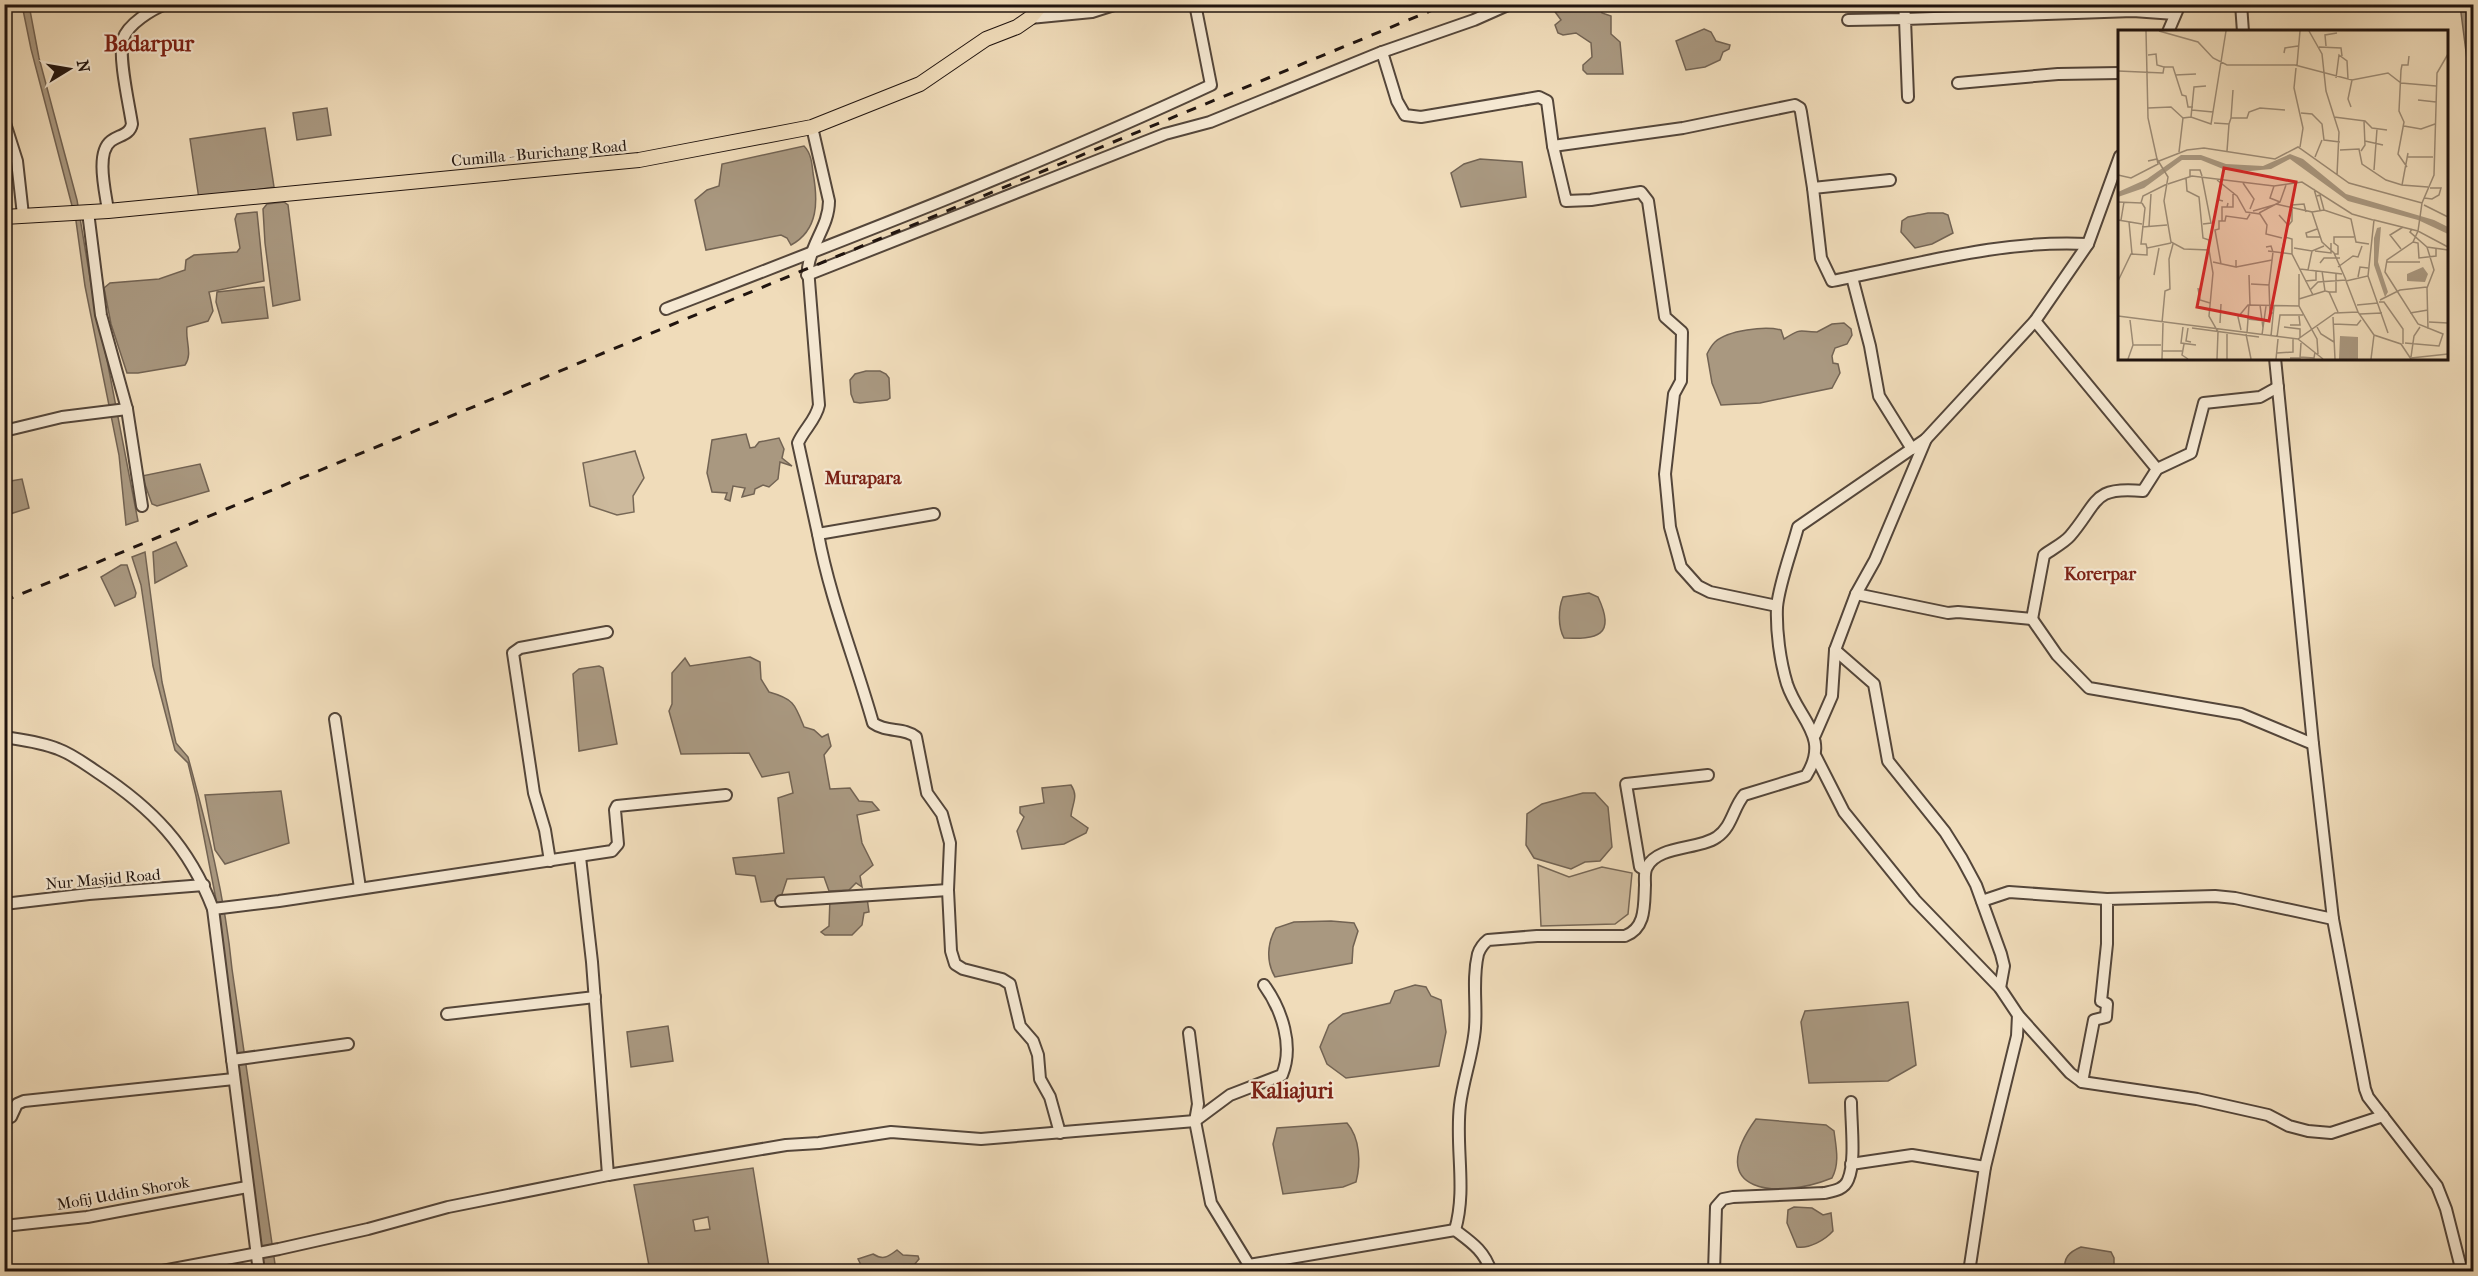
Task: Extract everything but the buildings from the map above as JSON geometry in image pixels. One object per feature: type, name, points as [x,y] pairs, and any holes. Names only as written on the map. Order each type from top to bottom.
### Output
[{"type":"main road","name":"Cumilla - Burichang Road","points":[[4,217],[108,211],[639,160],[812,127],[920,84],[986,39],[1017,27],[1030,18],[1042,4]]},
{"type":"street","points":[[108,211],[102,164],[103,153],[111,141],[127,132],[132,124],[122,50],[124,37],[142,17],[166,4]]},
{"type":"street","points":[[1030,18],[1092,12],[1117,4]]},
{"type":"street","points":[[666,309],[1128,124],[1211,86],[1195,4]]},
{"type":"street","points":[[807,275],[1165,134],[1210,122],[1382,52],[1474,20],[1510,4]]},
{"type":"street","points":[[1904,4],[1908,98]]},
{"type":"street","points":[[2241,4],[2243,30]]},
{"type":"street","points":[[1848,20],[2177,9],[2169,30]]},
{"type":"street","points":[[1382,52],[1397,101],[1405,116],[1421,117],[1539,97],[1547,101],[1553,146],[1566,201],[1641,192],[1647,201],[1665,317],[1682,332],[1681,381],[1674,394],[1665,474],[1670,527],[1681,567],[1698,586],[1710,592],[1777,606]]},
{"type":"street","points":[[1958,84],[2058,74],[2118,73]]},
{"type":"street","points":[[1553,146],[1683,128],[1795,105],[1800,108],[1801,112],[1821,258],[1832,281],[1954,257],[2053,242],[2088,244]]},
{"type":"street","points":[[4,120],[17,161],[23,215]]},
{"type":"street","points":[[812,127],[829,201],[829,213],[810,253],[807,275],[819,405],[818,412],[803,430],[798,443],[836,611],[848,640],[873,723],[882,729],[910,732],[916,737],[927,794],[942,814],[950,843],[948,890],[951,951],[955,963],[963,969],[1002,979],[1010,984],[1020,1026],[1034,1041],[1040,1079],[1050,1097],[1060,1133]]},
{"type":"street","points":[[1815,735],[1787,684],[1778,633],[1777,606],[1798,527],[1926,439],[2035,321],[2088,244],[2118,162]]},
{"type":"street","points":[[1813,188],[1890,180]]},
{"type":"street","points":[[88,212],[101,315],[142,506]]},
{"type":"street","points":[[1852,277],[1870,346],[1879,396],[1912,449]]},
{"type":"street","points":[[2035,321],[2157,469]]},
{"type":"street","points":[[2275,360],[2313,744],[2333,919],[2365,1089],[2437,1186],[2446,1209],[2462,1272]]},
{"type":"street","points":[[2278,387],[2260,397],[2204,404],[2191,453],[2157,469],[2143,491],[2120,489],[2104,493],[2085,514],[2069,538],[2044,555],[2032,619],[2056,655],[2089,688],[2241,714],[2313,744]]},
{"type":"street","points":[[4,431],[62,417],[123,410]]},
{"type":"street","points":[[1926,439],[1875,560],[1856,594],[1835,650],[1832,696],[1815,735],[1816,757],[1844,812],[1915,900],[2000,988],[2018,1015],[2070,1073],[2082,1082],[2197,1099],[2268,1115],[2289,1126],[2308,1131],[2331,1133],[2383,1116]]},
{"type":"street","points":[[818,534],[934,514]]},
{"type":"street","points":[[1856,594],[1948,613],[2032,619]]},
{"type":"street","points":[[550,861],[545,830],[534,793],[513,653],[520,648],[607,632]]},
{"type":"street","points":[[1835,650],[1874,684],[1888,761],[1945,832],[1976,885],[2004,966],[2000,988]]},
{"type":"street","points":[[335,720],[360,888]]},
{"type":"street","points":[[4,737],[40,742],[60,749],[136,799],[155,815],[204,885],[213,909],[259,1272]]},
{"type":"street","points":[[1455,1230],[1459,1214],[1461,1177],[1460,1106],[1475,1029],[1475,970],[1479,951],[1488,940],[1537,936],[1625,936],[1633,933],[1642,919],[1645,870],[1656,858],[1678,848],[1707,843],[1717,837],[1727,830],[1732,814],[1744,795],[1806,776],[1816,757]]},
{"type":"street","points":[[1645,870],[1640,867],[1626,784],[1708,775]]},
{"type":"street","points":[[213,909],[580,857],[616,848],[618,842],[615,810],[617,806],[726,795]]},
{"type":"street","points":[[580,857],[595,997],[608,1175]]},
{"type":"street","name":"Nur Masjid Road","points":[[4,904],[89,894],[204,885]]},
{"type":"street","points":[[781,901],[948,890]]},
{"type":"street","points":[[1982,901],[2009,892],[2107,899],[2215,896],[2235,898],[2333,919]]},
{"type":"street","points":[[2082,1082],[2094,1020],[2106,1017],[2108,1010],[2107,1004],[2101,1001],[2107,944],[2107,899]]},
{"type":"street","points":[[157,1272],[279,1249],[368,1229],[448,1207],[608,1175],[786,1145],[819,1143],[891,1131],[981,1139],[1195,1121],[1230,1095],[1282,1075],[1286,1057],[1284,1032],[1274,999],[1264,986]]},
{"type":"street","points":[[447,1014],[595,997]]},
{"type":"street","points":[[1969,1272],[1985,1167],[2017,1036],[2018,1015]]},
{"type":"street","points":[[1189,1033],[1198,1104],[1195,1121],[1211,1203],[1249,1268],[1455,1230],[1476,1246],[1487,1259],[1491,1272]]},
{"type":"street","points":[[232,1060],[348,1044]]},
{"type":"street","points":[[4,1119],[11,1117],[17,1104],[24,1101],[234,1079]]},
{"type":"street","points":[[1714,1272],[1716,1207],[1723,1199],[1839,1190],[1848,1181],[1851,1164],[1851,1102]]},
{"type":"street","points":[[1851,1164],[1912,1155],[1985,1167]]},
{"type":"street","name":"Mofij Uddin Shorok","points":[[4,1226],[87,1217],[247,1187]]},
{"type":"shaded area","points":[[22,5],[29,5],[39,58],[77,200],[95,308],[138,521],[126,525],[119,455],[85,286],[76,221],[31,49]]},
{"type":"shaded area","points":[[1550,5],[1600,5],[1602,13],[1611,16],[1611,34],[1620,42],[1623,74],[1587,74],[1583,70],[1583,65],[1592,57],[1591,43],[1576,33],[1563,35],[1558,33],[1555,25],[1561,20]]},
{"type":"shaded area","points":[[2460,5],[2473,5],[2473,106]]},
{"type":"shaded area","points":[[1704,29],[1711,32],[1716,41],[1730,45],[1729,49],[1723,52],[1720,60],[1705,67],[1686,70],[1676,41]]},
{"type":"shaded area","points":[[327,108],[331,135],[297,140],[293,113]]},
{"type":"shaded area","points":[[265,128],[274,187],[199,199],[190,139]]},
{"type":"shaded area","points":[[804,146],[812,162],[816,204],[812,223],[800,239],[791,245],[787,238],[781,235],[706,250],[695,200],[707,190],[719,186],[722,164]]},
{"type":"shaded area","points":[[1480,159],[1522,162],[1526,197],[1461,207],[1451,173],[1464,164]]},
{"type":"shaded area","points":[[284,202],[288,205],[300,300],[273,306],[263,209],[267,204]]},
{"type":"shaded area","points":[[257,212],[264,281],[209,292],[213,311],[208,321],[187,327],[189,352],[185,365],[127,373],[111,324],[104,288],[110,283],[159,279],[185,270],[186,260],[194,255],[237,252],[240,248],[235,219],[237,214]]},
{"type":"shaded area","points":[[1928,213],[1948,215],[1953,233],[1932,244],[1915,248],[1901,232],[1902,221],[1908,217]]},
{"type":"shaded area","points":[[264,287],[268,318],[222,323],[216,302],[217,292]]},
{"type":"shaded area","points":[[1844,323],[1851,329],[1852,335],[1847,344],[1835,348],[1832,356],[1833,363],[1838,364],[1840,373],[1832,388],[1760,403],[1721,405],[1712,383],[1707,354],[1714,343],[1721,338],[1737,332],[1766,328],[1781,330],[1784,339],[1798,332],[1817,332],[1832,324]]},
{"type":"shaded area","points":[[880,371],[886,374],[889,378],[890,398],[854,402],[850,380],[855,374]]},
{"type":"shaded area","points":[[746,434],[750,448],[755,447],[759,442],[779,438],[784,449],[782,458],[792,466],[780,462],[778,479],[769,487],[763,485],[755,489],[754,494],[742,497],[745,488],[733,486],[730,501],[725,499],[727,493],[712,492],[707,473],[712,440]]},
{"type":"shaded area","points":[[635,451],[644,478],[633,496],[634,512],[617,515],[590,506],[583,463]]},
{"type":"shaded area","points":[[200,464],[209,491],[157,506],[152,504],[142,476]]},
{"type":"shaded area","points":[[22,479],[29,508],[10,514],[5,482]]},
{"type":"shaded area","points":[[176,542],[187,566],[155,583],[153,552]]},
{"type":"shaded area","points":[[145,552],[162,682],[176,743],[188,757],[220,888],[276,1271],[264,1271],[253,1203],[220,920],[196,796],[188,763],[175,750],[153,666],[141,585],[132,557]]},
{"type":"shaded area","points":[[121,565],[127,565],[136,593],[135,597],[115,606],[101,577]]},
{"type":"shaded area","points":[[1589,593],[1598,597],[1605,620],[1604,628],[1594,636],[1564,638],[1559,618],[1563,597]]},
{"type":"shaded area","points":[[750,657],[760,662],[761,679],[769,692],[784,697],[792,703],[804,727],[814,730],[822,737],[828,734],[831,746],[824,755],[830,789],[850,788],[859,801],[872,802],[879,810],[857,815],[862,843],[873,865],[860,876],[862,887],[856,883],[849,890],[829,891],[824,877],[787,879],[780,900],[761,902],[755,876],[736,874],[733,858],[784,853],[778,798],[793,793],[789,772],[762,777],[749,753],[681,754],[669,711],[672,704],[672,673],[685,658],[690,666]]},
{"type":"shaded area","points":[[599,666],[603,668],[617,744],[579,751],[573,674],[579,669]]},
{"type":"shaded area","points":[[1071,785],[1075,797],[1071,816],[1088,828],[1086,833],[1064,844],[1022,849],[1017,831],[1024,817],[1020,813],[1020,807],[1044,803],[1042,788]]},
{"type":"shaded area","points":[[281,791],[289,843],[225,864],[215,850],[205,795]]},
{"type":"shaded area","points":[[1583,793],[1595,793],[1608,807],[1612,847],[1600,861],[1585,862],[1571,869],[1534,858],[1526,845],[1527,814],[1542,804]]},
{"type":"shaded area","points":[[1538,865],[1569,877],[1602,867],[1632,873],[1628,914],[1615,924],[1541,926]]},
{"type":"shaded area","points":[[830,898],[867,898],[869,912],[864,913],[862,925],[852,935],[825,935],[821,932],[829,926]]},
{"type":"shaded area","points":[[1294,922],[1354,923],[1358,931],[1353,947],[1352,963],[1275,977],[1270,965],[1269,953],[1276,928]]},
{"type":"shaded area","points":[[1415,985],[1426,987],[1431,996],[1441,1000],[1446,1032],[1439,1066],[1346,1078],[1327,1064],[1320,1047],[1329,1025],[1343,1014],[1390,1003],[1395,991]]},
{"type":"shaded area","points":[[1908,1002],[1916,1065],[1888,1081],[1809,1083],[1801,1022],[1805,1011]]},
{"type":"shaded area","points":[[668,1026],[673,1061],[631,1067],[627,1032]]},
{"type":"shaded area","points":[[1756,1119],[1826,1125],[1834,1131],[1837,1161],[1832,1178],[1811,1185],[1770,1189],[1754,1184],[1742,1176],[1738,1163],[1742,1144]]},
{"type":"shaded area","points":[[1347,1123],[1357,1143],[1359,1167],[1356,1182],[1343,1187],[1283,1194],[1273,1144],[1277,1128]]},
{"type":"shaded area","points":[[753,1168],[769,1267],[742,1272],[650,1271],[634,1185]],"holes":[[[708,1217],[710,1229],[695,1231],[693,1220]]]},
{"type":"shaded area","points":[[1794,1207],[1812,1208],[1823,1215],[1831,1213],[1833,1231],[1826,1238],[1807,1247],[1797,1247],[1787,1223],[1788,1210]]},
{"type":"shaded area","points":[[2081,1247],[2111,1252],[2114,1258],[2114,1271],[2065,1271],[2068,1256]]},
{"type":"shaded area","points":[[897,1250],[903,1255],[918,1256],[919,1259],[909,1271],[864,1271],[858,1259],[873,1254],[886,1257]]},
{"type":"railway","points":[[4,601],[1447,4]]},
{"type":"district","name":"Badarpur","points":[[149,44]]},
{"type":"district","name":"Murapara","points":[[863,478]]},
{"type":"district","name":"Korerpar","points":[[2100,574]]},
{"type":"district","name":"Kaliajuri","points":[[1292,1091]]}]
